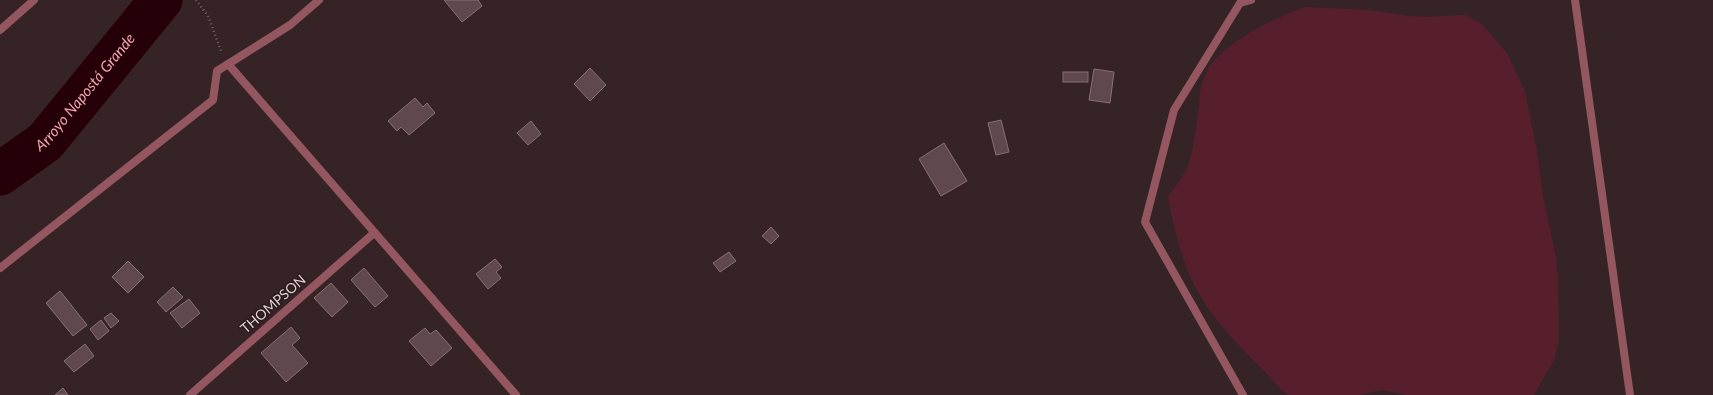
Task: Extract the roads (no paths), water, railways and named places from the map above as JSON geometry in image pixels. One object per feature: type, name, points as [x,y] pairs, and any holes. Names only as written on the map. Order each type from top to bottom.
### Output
[{"type":"street","points":[[0,30],[34,0]]},
{"type":"street","points":[[0,268],[213,100],[216,71],[290,25],[319,0]]},
{"type":"street","points":[[1243,395],[1146,222],[1174,110],[1240,3],[1251,0]]},
{"type":"street","points":[[1575,0],[1630,395]]},
{"type":"street","points":[[228,64],[516,395]]},
{"type":"street","name":"THOMPSON","points":[[190,395],[374,233]]},
{"type":"waterway","name":"Arroyo Napostá Grande","points":[[0,174],[45,142],[161,0]]}]
